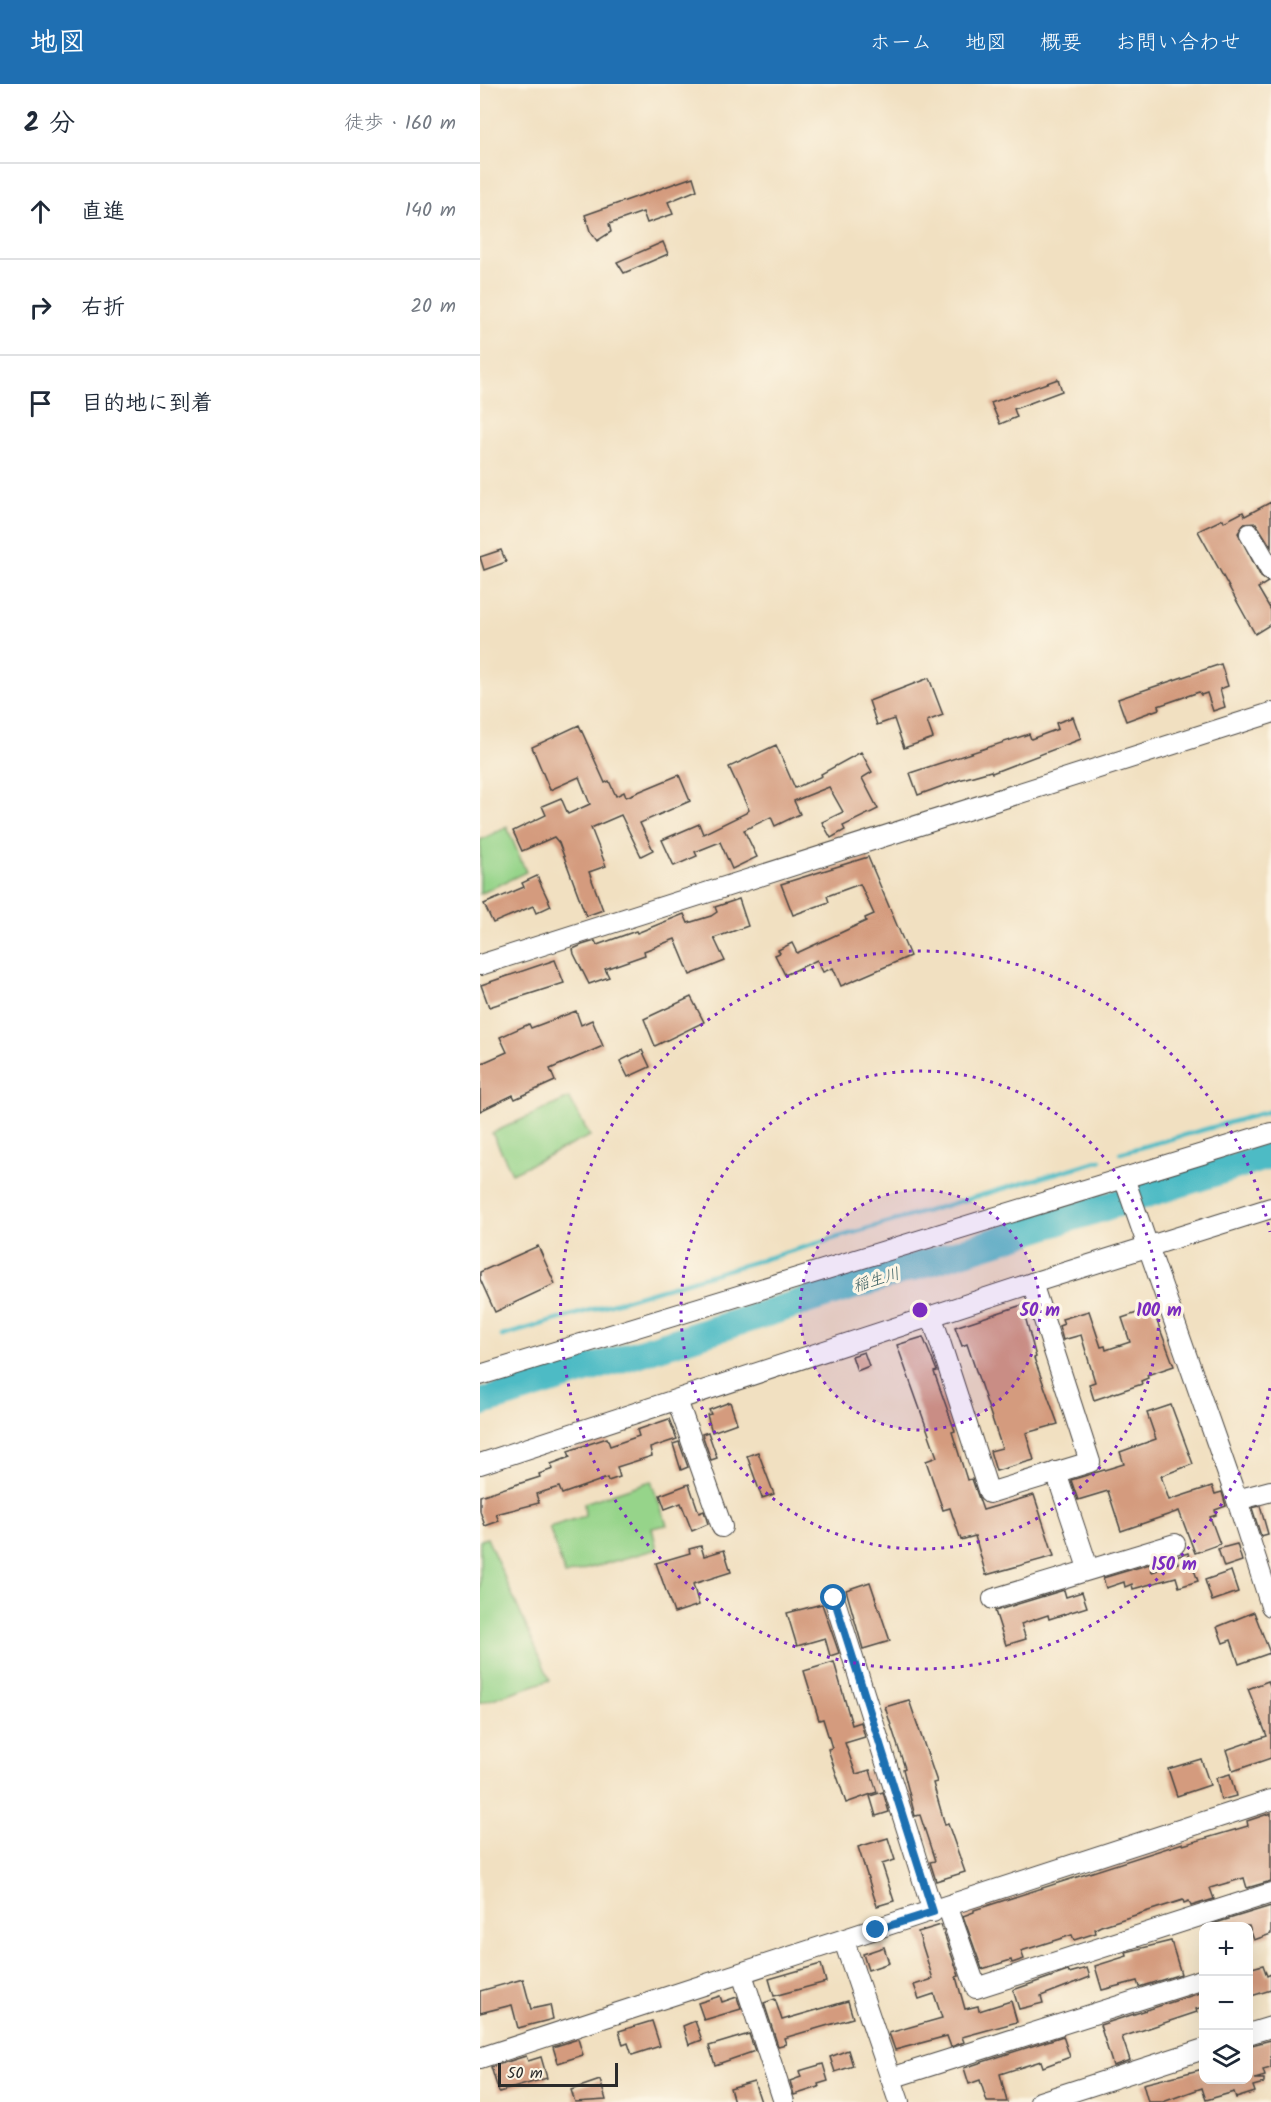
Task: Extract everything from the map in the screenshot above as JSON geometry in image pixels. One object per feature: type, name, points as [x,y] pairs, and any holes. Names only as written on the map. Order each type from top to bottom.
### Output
[{"type":"street","points":[[1251,534],[1271,571]]},
{"type":"street","points":[[480,965],[1271,713]]},
{"type":"street","points":[[480,1375],[1126,1183],[1271,1133]]},
{"type":"street","points":[[1126,1183],[1237,1500],[1271,1606]]},
{"type":"street","points":[[480,1464],[1149,1245],[1271,1208]]},
{"type":"street","points":[[932,1317],[989,1493],[1090,1462],[1032,1283]]},
{"type":"street","points":[[677,1400],[722,1527]]},
{"type":"street","points":[[1056,1472],[1088,1568]]},
{"type":"street","points":[[1237,1500],[1271,1491]]},
{"type":"street","points":[[993,1599],[1088,1568],[1175,1544]]},
{"type":"street","points":[[834,1598],[940,1910],[976,1988],[1271,1893]]},
{"type":"street","points":[[480,2058],[940,1910],[1271,1800]]},
{"type":"street","points":[[844,1941],[899,2102]]},
{"type":"street","points":[[742,1974],[784,2102]]},
{"type":"street","points":[[891,2078],[1199,1980]]},
{"type":"street","points":[[1253,2032],[1271,2027]]},
{"type":"street","points":[[1040,2102],[1199,2050]]},
{"type":"green space","points":[[507,827],[526,872],[480,894],[480,840]]},
{"type":"green space","points":[[569,1098],[590,1136],[512,1173],[492,1133]]},
{"type":"green space","points":[[651,1481],[667,1525],[652,1528],[657,1549],[565,1575],[549,1527],[585,1516],[584,1503]]},
{"type":"green space","points":[[487,1538],[550,1680],[480,1703],[480,1540]]},
{"type":"building","points":[[693,177],[697,190],[668,202],[673,214],[647,223],[643,212],[609,224],[611,232],[597,241],[590,231],[585,215]]},
{"type":"building","points":[[663,242],[668,254],[624,273],[617,262]]},
{"type":"building","points":[[1058,379],[1062,391],[1014,409],[1017,417],[1000,424],[991,403]]},
{"type":"building","points":[[1271,502],[1271,547],[1256,523],[1244,524],[1238,533],[1261,577],[1268,582],[1258,588],[1271,610],[1271,624],[1255,634],[1198,531],[1223,519],[1224,522],[1243,512],[1245,516]]},
{"type":"building","points":[[501,550],[506,562],[484,570],[480,557]]},
{"type":"building","points":[[1221,664],[1228,686],[1220,689],[1225,707],[1213,711],[1207,693],[1201,695],[1199,692],[1158,706],[1159,709],[1126,721],[1118,699]]},
{"type":"building","points":[[929,678],[943,715],[927,721],[933,738],[904,748],[894,719],[877,725],[869,701]]},
{"type":"building","points":[[1073,717],[1081,739],[992,773],[991,771],[959,780],[918,795],[910,773],[1029,734],[1031,739],[1058,729],[1056,723]]},
{"type":"building","points":[[579,725],[605,783],[609,781],[616,796],[624,792],[626,797],[679,775],[690,801],[640,823],[653,850],[641,856],[621,815],[591,828],[606,866],[589,872],[603,910],[586,916],[559,843],[554,837],[522,851],[513,831],[546,815],[542,806],[561,798],[568,814],[590,804],[579,777],[550,790],[532,747]]},
{"type":"building","points":[[776,745],[795,788],[822,776],[821,774],[861,752],[872,772],[862,778],[878,809],[843,826],[845,830],[831,838],[822,822],[843,812],[829,787],[794,801],[800,814],[775,826],[771,817],[744,830],[757,857],[732,869],[720,842],[695,852],[697,856],[674,866],[662,840],[699,824],[703,834],[746,813],[749,810],[729,767]]},
{"type":"building","points":[[868,857],[910,956],[841,986],[833,968],[823,972],[817,960],[785,975],[775,955],[780,953],[778,950],[792,943],[797,953],[866,921],[865,918],[874,914],[860,884],[827,896],[829,902],[793,915],[781,884]]},
{"type":"building","points":[[537,876],[551,906],[536,913],[533,906],[493,923],[484,904],[524,887],[522,883]]},
{"type":"building","points":[[739,899],[748,926],[714,938],[725,961],[690,975],[675,939],[644,951],[645,955],[605,969],[609,977],[589,984],[574,954],[573,949],[582,945],[595,941],[597,945],[636,931],[637,933],[684,914],[688,923],[711,916],[717,912],[715,907]]},
{"type":"building","points":[[555,960],[564,983],[489,1007],[481,985]]},
{"type":"building","points":[[691,997],[704,1022],[655,1046],[644,1019]]},
{"type":"building","points":[[576,1011],[581,1025],[592,1020],[603,1046],[550,1069],[555,1081],[515,1099],[513,1095],[480,1111],[480,1064],[507,1052],[500,1037],[529,1024],[531,1028]]},
{"type":"building","points":[[642,1050],[650,1067],[628,1077],[620,1061]]},
{"type":"building","points":[[538,1246],[555,1284],[495,1312],[480,1279],[480,1272]]},
{"type":"building","points":[[1022,1305],[1036,1357],[1034,1358],[1058,1424],[1026,1433],[1034,1460],[996,1471],[990,1451],[1002,1448],[967,1344],[962,1346],[955,1327]]},
{"type":"building","points":[[1152,1308],[1174,1366],[1147,1375],[1148,1378],[1141,1381],[1142,1384],[1094,1400],[1089,1384],[1095,1382],[1081,1335],[1063,1340],[1059,1326],[1064,1324],[1062,1319],[1089,1311],[1101,1347],[1105,1346],[1106,1350],[1130,1342],[1122,1318]]},
{"type":"building","points":[[923,1337],[937,1371],[934,1372],[955,1431],[952,1432],[967,1480],[972,1479],[983,1510],[1034,1495],[1054,1556],[986,1575],[975,1536],[961,1540],[950,1508],[943,1510],[926,1461],[937,1457],[897,1345]]},
{"type":"building","points":[[864,1352],[869,1366],[857,1371],[852,1356]]},
{"type":"building","points":[[730,1402],[737,1423],[712,1432],[707,1415],[711,1414],[709,1410]]},
{"type":"building","points":[[1171,1405],[1193,1464],[1161,1476],[1169,1500],[1212,1486],[1215,1494],[1222,1492],[1226,1506],[1215,1510],[1216,1515],[1210,1517],[1220,1544],[1195,1553],[1179,1511],[1121,1531],[1108,1491],[1078,1500],[1071,1480],[1124,1464],[1120,1452],[1156,1439],[1147,1413]]},
{"type":"building","points":[[669,1419],[677,1439],[650,1448],[652,1456],[617,1467],[620,1477],[608,1481],[607,1478],[562,1494],[559,1487],[536,1494],[539,1503],[496,1514],[499,1521],[485,1526],[480,1511],[480,1496],[540,1477],[539,1474],[553,1469],[551,1464],[570,1457],[568,1451],[607,1438],[610,1446],[639,1436],[637,1430]]},
{"type":"building","points":[[708,1432],[717,1458],[711,1460],[702,1434]]},
{"type":"building","points":[[679,1442],[688,1467],[681,1470],[673,1444]]},
{"type":"building","points":[[758,1452],[774,1494],[762,1498],[747,1456]]},
{"type":"building","points":[[689,1484],[699,1513],[704,1511],[708,1524],[692,1531],[681,1503],[665,1509],[660,1495]]},
{"type":"building","points":[[1260,1506],[1268,1534],[1261,1536],[1252,1508]]},
{"type":"building","points":[[1237,1544],[1242,1561],[1224,1567],[1218,1549]]},
{"type":"building","points":[[701,1546],[704,1556],[724,1550],[731,1572],[693,1584],[699,1605],[674,1613],[656,1563],[690,1553],[689,1549]]},
{"type":"building","points":[[1188,1553],[1198,1581],[1179,1587],[1176,1577],[1133,1589],[1132,1584],[1125,1587],[1124,1582],[1106,1588],[1103,1578],[1150,1564],[1152,1572],[1178,1563],[1176,1557]]},
{"type":"building","points":[[1231,1571],[1238,1592],[1212,1601],[1205,1580]]},
{"type":"building","points":[[870,1582],[890,1641],[863,1649],[846,1590]]},
{"type":"building","points":[[1064,1590],[1066,1597],[1082,1592],[1087,1607],[1049,1619],[1048,1615],[1021,1624],[1026,1639],[1006,1645],[995,1611]]},
{"type":"building","points":[[822,1604],[839,1653],[830,1656],[825,1638],[797,1646],[787,1613]]},
{"type":"building","points":[[1254,1612],[1270,1653],[1239,1664],[1231,1640],[1223,1643],[1217,1627]]},
{"type":"building","points":[[834,1662],[852,1725],[861,1722],[865,1737],[845,1743],[856,1774],[870,1770],[877,1792],[846,1803],[828,1749],[832,1748],[823,1719],[819,1720],[804,1671]]},
{"type":"building","points":[[1268,1681],[1271,1688],[1271,1758],[1233,1771],[1226,1750],[1267,1736],[1248,1689]]},
{"type":"building","points":[[909,1700],[937,1782],[933,1783],[945,1825],[948,1824],[965,1872],[936,1881],[930,1862],[935,1861],[920,1815],[915,1816],[903,1769],[905,1768],[885,1707]]},
{"type":"building","points":[[1201,1759],[1210,1785],[1177,1796],[1168,1769]]},
{"type":"building","points":[[1230,1774],[1236,1796],[1221,1800],[1216,1778]]},
{"type":"building","points":[[883,1792],[889,1812],[876,1816],[870,1796]]},
{"type":"building","points":[[1271,1813],[1271,1881],[1247,1888],[1244,1878],[1210,1888],[1214,1899],[1191,1906],[1189,1901],[1184,1903],[1183,1900],[1101,1926],[1095,1929],[1096,1933],[1074,1940],[1072,1935],[1021,1951],[1024,1959],[1012,1963],[1011,1960],[982,1969],[963,1916],[974,1910],[1183,1843],[1183,1845],[1248,1826],[1247,1821]]},
{"type":"building","points":[[888,1838],[895,1860],[882,1864],[894,1901],[877,1906],[858,1847]]},
{"type":"building","points":[[1271,1906],[1271,1934],[1254,1940],[1253,1922],[1219,1922]]},
{"type":"building","points":[[941,1925],[959,1976],[956,1977],[965,2009],[978,2006],[979,2011],[1011,2001],[1017,2022],[962,2037],[964,2042],[951,2047],[947,2036],[895,2050],[889,2033],[942,2018],[934,1994],[919,1999],[914,1985],[933,1979],[918,1932]]},
{"type":"building","points":[[1171,1941],[1181,1974],[1139,1987],[1137,1981],[1102,1990],[1095,1966],[1127,1956],[1126,1952]]},
{"type":"building","points":[[884,1947],[889,1963],[868,1970],[863,1954]]},
{"type":"building","points":[[821,1964],[826,1982],[774,1996],[769,1979]]},
{"type":"building","points":[[1263,1965],[1267,1976],[1271,1974],[1271,1990],[1253,1995],[1253,1968]]},
{"type":"building","points":[[1087,1968],[1090,1977],[1041,1996],[1043,2003],[1019,2009],[1013,1990],[1068,1971],[1069,1973]]},
{"type":"building","points":[[523,1979],[531,2009],[550,2005],[553,2019],[518,2028],[512,2005],[480,2013],[480,1991]]},
{"type":"building","points":[[1199,1993],[1197,2012],[1122,2037],[1130,2060],[1113,2066],[1100,2025]]},
{"type":"building","points":[[720,1996],[722,2002],[737,1997],[741,2009],[704,2020],[698,2003]]},
{"type":"building","points":[[775,1999],[782,2020],[848,2001],[853,2018],[784,2038],[786,2044],[778,2046],[764,2003]]},
{"type":"building","points":[[652,2021],[660,2046],[632,2055],[628,2043],[623,2045],[619,2031]]},
{"type":"building","points":[[695,2021],[702,2040],[689,2045],[683,2026]]},
{"type":"building","points":[[749,2034],[755,2051],[715,2065],[709,2046]]},
{"type":"building","points":[[1063,2036],[1070,2057],[1043,2067],[1041,2061],[1000,2074],[1007,2102],[987,2102],[980,2080],[969,2084],[964,2068]]},
{"type":"building","points":[[578,2039],[583,2055],[558,2063],[553,2047]]},
{"type":"building","points":[[1271,2040],[1271,2068],[1263,2070],[1265,2076],[1255,2079],[1264,2079],[1264,2083],[1253,2086],[1255,2092],[1236,2098],[1234,2092],[1206,2100],[1202,2088],[1163,2102],[1148,2102],[1143,2084],[1199,2070],[1199,2084],[1253,2084],[1253,2045]]},
{"type":"building","points":[[848,2050],[853,2066],[835,2072],[830,2057]]},
{"type":"building","points":[[526,2056],[528,2061],[541,2057],[547,2078],[499,2092],[491,2067]]},
{"type":"building","points":[[823,2064],[828,2081],[818,2084],[819,2087],[794,2095],[790,2081],[801,2077],[799,2071]]},
{"type":"building","points":[[600,2080],[606,2100],[575,2102],[571,2090]]},
{"type":"building","points":[[754,2081],[761,2102],[734,2102],[730,2088]]},
{"type":"waterway","points":[[1120,1153],[1271,1111]]},
{"type":"waterway","name":"稲生川","points":[[480,1403],[1271,1155]]},
{"type":"waterway","points":[[502,1336],[1101,1160]]},
{"type":"route","points":[[834,1598],[933,1912],[876,1930]]}]
